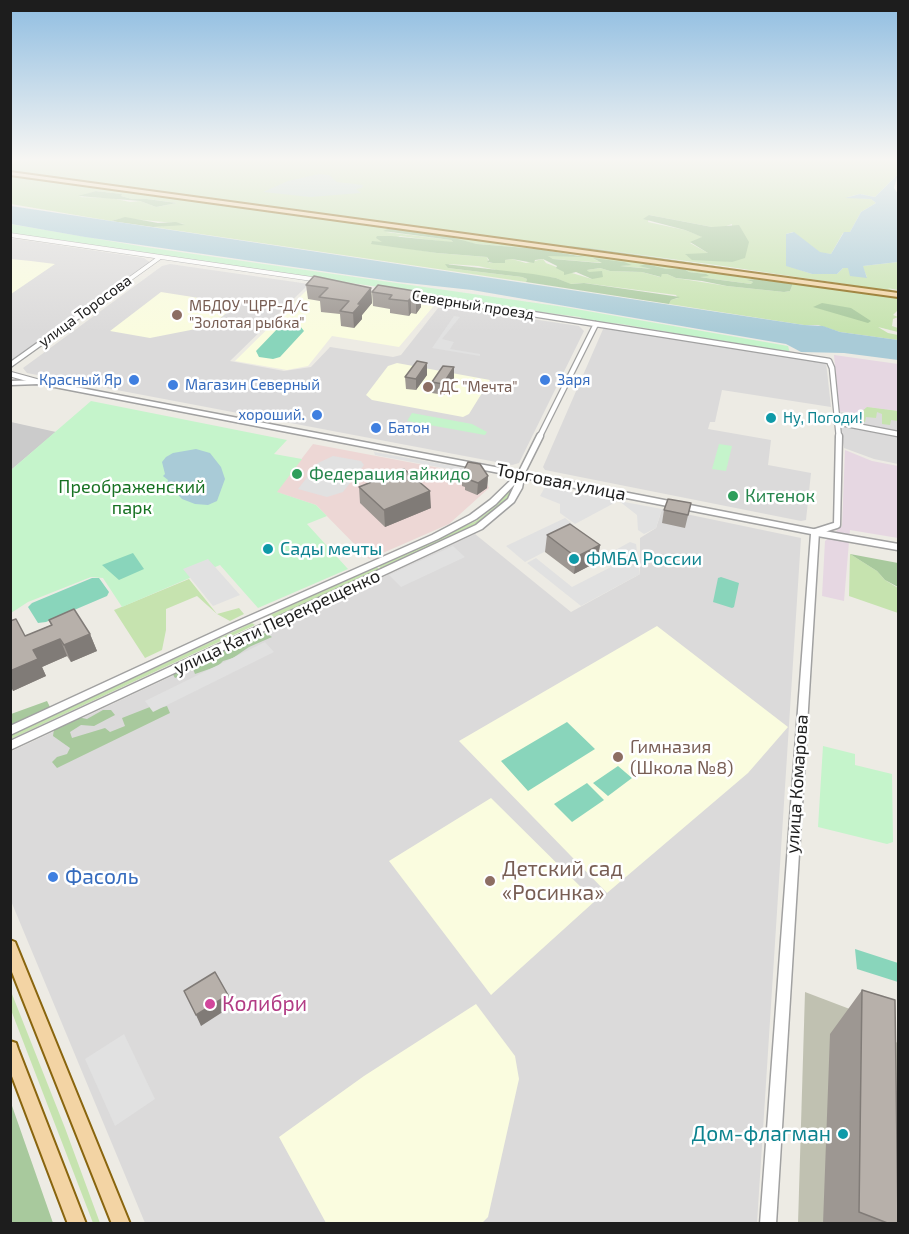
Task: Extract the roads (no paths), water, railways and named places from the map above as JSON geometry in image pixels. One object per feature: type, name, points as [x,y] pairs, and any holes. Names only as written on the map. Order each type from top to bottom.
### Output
[{"type":"main road","points":[[327,217],[898,295]]},
{"type":"main road","points":[[10,947],[121,1224]]},
{"type":"main road","points":[[10,1049],[77,1224]]},
{"type":"street","points":[[10,235],[325,281]]},
{"type":"street","name":"улица Торосова","points":[[10,365],[159,258]]},
{"type":"street","name":"Северный проезд","points":[[408,294],[829,362],[832,368],[836,422]]},
{"type":"street","name":"улица Кати Перекрещенко","points":[[10,746],[479,527],[511,500],[518,488],[521,474],[596,324]]},
{"type":"street","points":[[10,374],[39,382]]},
{"type":"street","name":"Торговая улица","points":[[10,382],[39,382],[898,547]]},
{"type":"street","points":[[815,532],[837,525],[840,448],[836,422],[898,434]]},
{"type":"street","name":"улица Кати Перекрещенко","points":[[10,731],[232,627],[435,537],[472,517],[493,502],[521,474]]},
{"type":"street","name":"улица Комарова","points":[[768,1224],[815,532]]},
{"type":"water","points":[[11,217],[82,217],[823,326],[840,332],[898,340],[898,360],[844,353],[801,352],[786,344],[472,290],[398,282],[85,237],[11,224]]},
{"type":"water","points":[[858,217],[898,217],[898,262],[863,266],[867,278],[850,276],[848,268],[843,268],[837,274],[812,274],[786,266],[786,234],[794,232],[820,252],[831,254],[844,232],[850,232]]},
{"type":"water","points":[[196,449],[210,453],[221,467],[225,479],[217,501],[208,505],[195,504],[182,499],[171,487],[167,487],[168,480],[163,476],[165,474],[162,462],[166,457],[173,453]]},
{"type":"place","name":"МБДОУ \"ЦРР-Д/с \"Золотая рыбка\"","points":[[177,315]]},
{"type":"place","name":"Красный Яр","points":[[134,380]]},
{"type":"place","name":"Заря","points":[[545,380]]},
{"type":"place","name":"Магазин Северный","points":[[173,385]]},
{"type":"place","name":"ДС \"Мечта\"","points":[[428,387]]},
{"type":"place","name":"хороший.","points":[[317,415]]},
{"type":"place","name":"Ну, Погоди!","points":[[771,418]]},
{"type":"place","name":"Батон","points":[[376,428]]},
{"type":"place","name":"Федерация айкидо","points":[[297,474]]},
{"type":"place","name":"Китенок","points":[[733,496]]},
{"type":"place","name":"Сады мечты","points":[[268,549]]},
{"type":"place","name":"ФМБА России","points":[[574,559]]},
{"type":"place","name":"Гимназия (Школа №8)","points":[[618,757]]},
{"type":"place","name":"Фасоль","points":[[53,877]]},
{"type":"place","name":"Детский сад «Росинка»","points":[[490,881]]},
{"type":"place","name":"Колибри","points":[[210,1004]]},
{"type":"place","name":"Дом-флагман","points":[[843,1134]]},
{"type":"park label","name":"Преображенский парк","points":[[132,497]]}]
